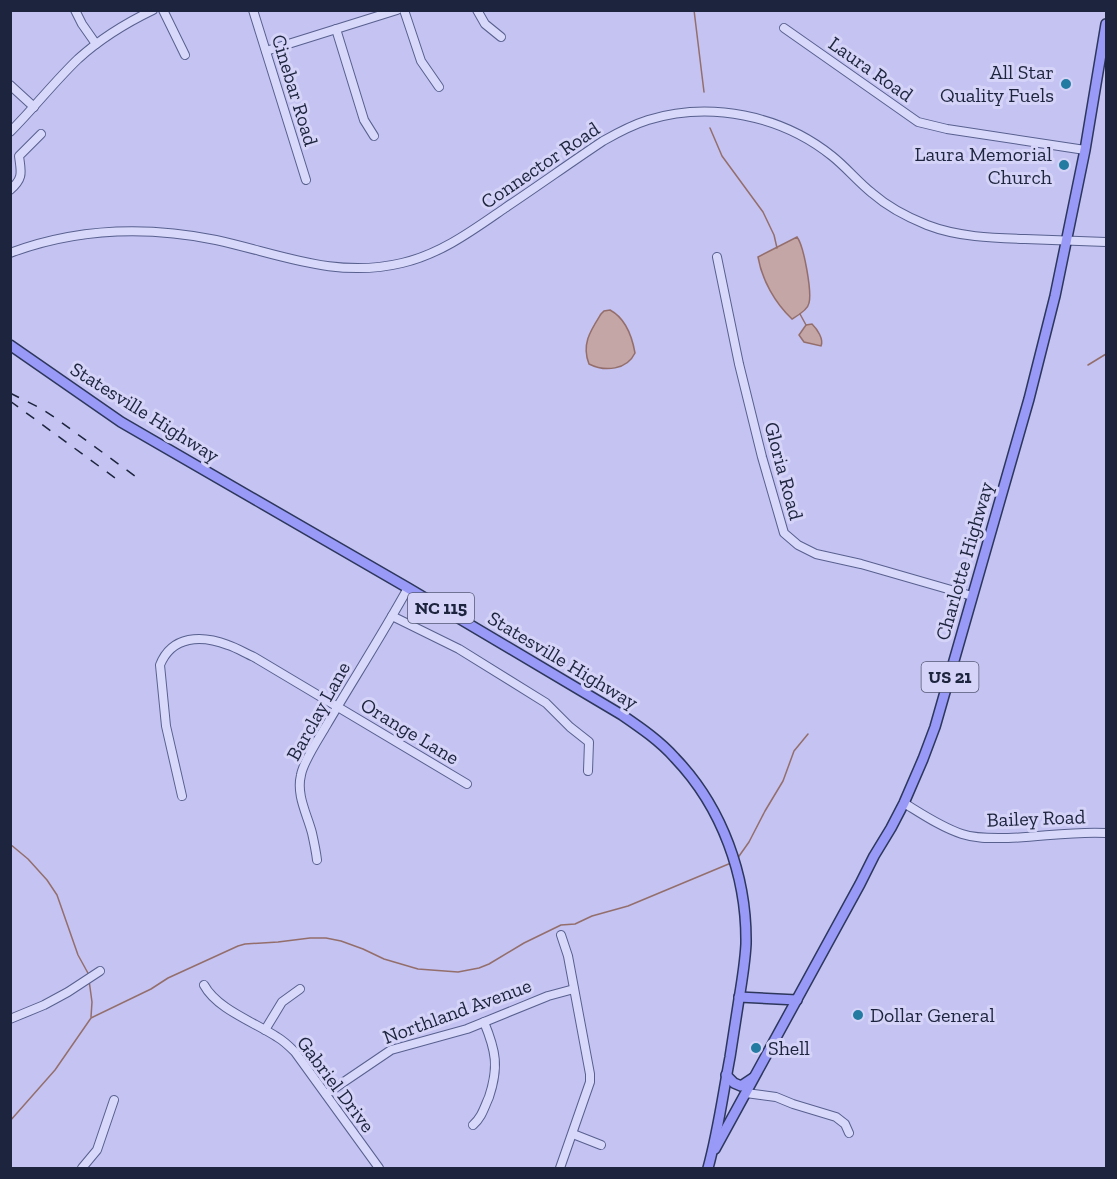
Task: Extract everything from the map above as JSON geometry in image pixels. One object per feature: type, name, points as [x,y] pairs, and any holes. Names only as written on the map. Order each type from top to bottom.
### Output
[{"type":"main road","name":"Charlotte Highway","points":[[708,1168],[712,1153],[718,1146],[904,803],[937,719],[1029,399],[1067,241],[1107,24]]},
{"type":"main road","name":"Statesville Highway","points":[[10,345],[121,422],[622,715],[650,735],[675,758],[697,784],[720,824],[739,877],[745,911],[746,945],[739,997],[712,1153]]},
{"type":"main road","points":[[739,997],[797,999]]},
{"type":"main road","points":[[726,1075],[741,1086],[753,1079]]},
{"type":"main road","points":[[722,1098],[742,1089],[753,1079]]},
{"type":"main road","points":[[722,1098],[732,1102],[745,1096]]},
{"type":"street","points":[[75,10],[96,44]]},
{"type":"street","points":[[10,132],[64,74],[96,44],[153,10]]},
{"type":"street","points":[[163,10],[185,55]]},
{"type":"street","name":"Cinebar Road","points":[[253,10],[306,180]]},
{"type":"street","points":[[266,51],[397,10]]},
{"type":"street","points":[[404,10],[421,61],[439,87]]},
{"type":"street","points":[[477,10],[485,24],[501,37]]},
{"type":"street","name":"Laura Road","points":[[784,28],[918,122],[946,129],[1085,150]]},
{"type":"street","points":[[336,29],[361,110],[374,136]]},
{"type":"street","points":[[10,85],[34,107]]},
{"type":"street","name":"Connector Road","points":[[10,253],[46,241],[86,234],[150,231],[196,237],[324,267],[357,269],[388,266],[415,260],[452,242],[595,146],[624,130],[648,120],[670,115],[710,111],[754,117],[798,134],[833,157],[883,202],[928,225],[954,233],[982,236],[1107,242]]},
{"type":"street","points":[[10,190],[19,183],[21,172],[19,156],[41,134]]},
{"type":"street","name":"Gloria Road","points":[[717,257],[737,356],[784,533],[798,545],[816,554],[861,564],[972,596]]},
{"type":"street","name":"Barclay Lane","points":[[317,860],[300,789],[301,774],[337,707],[408,588]]},
{"type":"street","points":[[392,616],[459,648],[546,703],[589,742],[588,771]]},
{"type":"street","name":"Orange Lane","points":[[182,796],[166,726],[160,664],[174,645],[183,641],[202,639],[229,645],[254,657],[467,784]]},
{"type":"street","name":"Bailey Road","points":[[904,803],[962,834],[983,838],[1107,833]]},
{"type":"street","points":[[560,1168],[590,1082],[568,956],[561,935]]},
{"type":"street","points":[[10,1019],[44,1005],[100,971]]},
{"type":"street","name":"Gabriel Drive","points":[[204,985],[222,1004],[279,1038],[295,1052],[379,1168]]},
{"type":"street","points":[[265,1029],[282,1002],[300,989]]},
{"type":"street","name":"Northland Avenue","points":[[326,1094],[391,1050],[467,1029],[548,996],[574,989]]},
{"type":"street","points":[[473,1125],[481,1117],[496,1073],[492,1046],[484,1022]]},
{"type":"street","points":[[745,1096],[776,1097],[836,1117],[849,1132]]},
{"type":"street","points":[[82,1168],[97,1150],[114,1100]]},
{"type":"street","points":[[573,1134],[602,1145]]},
{"type":"shaded area","points":[[797,237],[805,259],[810,297],[807,308],[792,319],[770,291],[758,257]]},
{"type":"shaded area","points":[[610,310],[627,328],[635,353],[627,363],[608,369],[589,364],[586,350],[591,332],[601,314]]},
{"type":"shaded area","points":[[812,324],[821,337],[821,346],[804,342],[799,335],[806,325]]},
{"type":"waterway","points":[[694,10],[704,92]]},
{"type":"waterway","points":[[710,128],[722,156],[763,212],[774,235],[777,248]]},
{"type":"waterway","points":[[800,314],[806,325]]},
{"type":"waterway","points":[[1088,365],[1106,354]]},
{"type":"waterway","points":[[737,859],[783,781],[794,751],[808,734]]},
{"type":"waterway","points":[[10,844],[28,859],[57,895],[78,955],[89,975]]},
{"type":"waterway","points":[[10,1121],[55,1070],[91,1018],[151,989],[168,978],[238,946],[326,938],[341,941],[384,959],[418,969],[458,972],[489,964],[561,925],[575,924],[592,916],[628,906],[731,863]]},
{"type":"waterway","points":[[89,980],[92,1002],[91,1017]]},
{"type":"railway","points":[[10,393],[54,417],[139,479]]},
{"type":"railway","points":[[10,401],[122,483]]},
{"type":"place","name":"All Star Quality Fuels","points":[[1066,84]]},
{"type":"place","name":"Laura Memorial Church","points":[[1064,165]]},
{"type":"place","name":"Dollar General","points":[[858,1015]]},
{"type":"place","name":"Shell","points":[[756,1048]]}]
